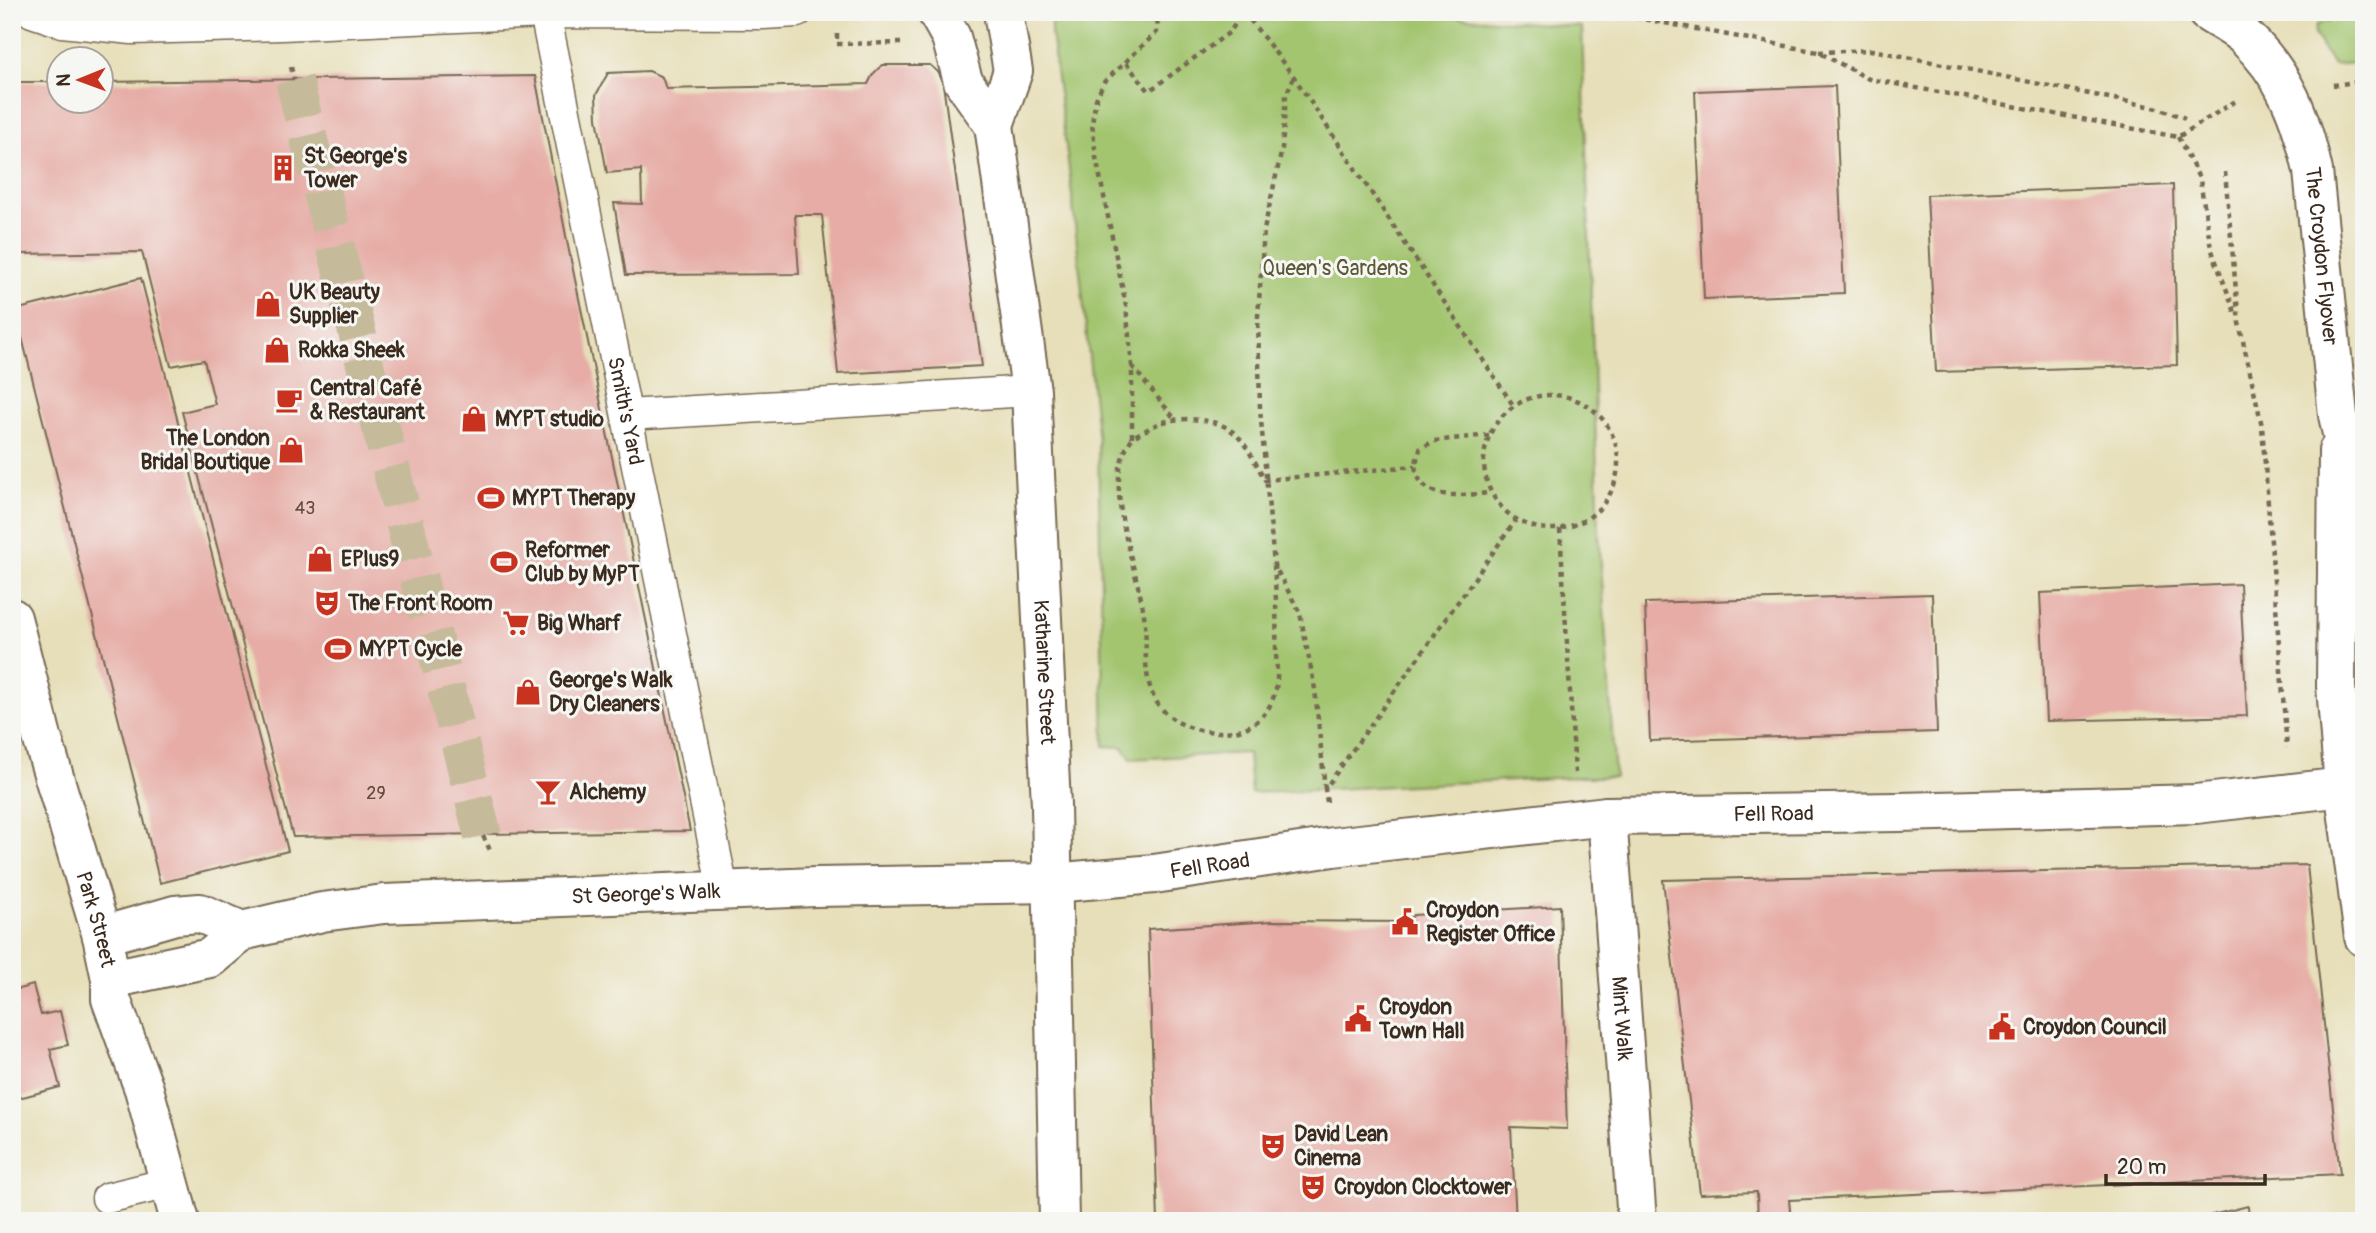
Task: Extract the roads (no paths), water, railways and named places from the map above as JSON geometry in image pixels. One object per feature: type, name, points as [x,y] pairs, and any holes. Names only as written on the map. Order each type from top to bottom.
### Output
[{"type":"main road","name":"Katharine Street","points":[[937,12],[951,37],[963,81],[994,125],[1031,391],[1053,883],[1059,1221]]},
{"type":"main road","name":"Katharine Street","points":[[994,125],[1013,71],[1003,12]]},
{"type":"main road","name":"The Croydon Flyover","points":[[2207,12],[2242,35],[2272,66],[2288,91],[2304,133],[2313,171],[2338,415],[2364,535]]},
{"type":"main road","points":[[2338,415],[2336,687],[2344,787],[2364,937]]},
{"type":"main road","name":"Park Street","points":[[12,618],[42,737],[102,936],[111,979],[111,999],[144,1089],[180,1221]]},
{"type":"main road","name":"Fell Road","points":[[1053,883],[1154,874],[1333,847],[1592,817],[1899,813],[2196,804],[2344,787]]},
{"type":"main road","name":"Mint Walk","points":[[1592,817],[1637,1221]]},
{"type":"main road","name":"St George's Walk","points":[[111,979],[209,958],[242,931],[322,912],[384,904],[723,890],[1053,883]]},
{"type":"main road","points":[[102,936],[175,915],[200,913],[242,931]]},
{"type":"lane","points":[[32,12],[62,22],[132,29],[545,13],[797,12]]},
{"type":"lane","name":"Smith's Yard","points":[[545,13],[723,890]]},
{"type":"lane","points":[[627,415],[1031,391]]},
{"type":"lane","points":[[107,1198],[169,1183]]},
{"type":"tunnel","points":[[294,80],[483,836]]},
{"type":"place","name":"St George's Tower","points":[[283,168]]},
{"type":"place","name":"UK Beauty Supplier","points":[[268,304]]},
{"type":"place","name":"Rokka Sheek","points":[[277,350]]},
{"type":"place","name":"Central Café & Restaurant","points":[[289,400]]},
{"type":"place","name":"MYPT studio","points":[[474,419]]},
{"type":"place","name":"The London Bridal Boutique","points":[[291,450]]},
{"type":"place","name":"MYPT Therapy","points":[[491,498]]},
{"type":"place","name":"EPlus9","points":[[320,559]]},
{"type":"place","name":"Reformer Club by MyPT","points":[[504,562]]},
{"type":"place","name":"The Front Room","points":[[327,603]]},
{"type":"place","name":"Big Wharf","points":[[516,623]]},
{"type":"place","name":"MYPT Cycle","points":[[338,649]]},
{"type":"place","name":"George's Walk Dry Cleaners","points":[[528,692]]},
{"type":"place","name":"Alchemy","points":[[548,792]]},
{"type":"place","name":"Croydon Register Office","points":[[1405,922]]},
{"type":"place","name":"Croydon Town Hall","points":[[1358,1019]]},
{"type":"place","name":"Croydon Council","points":[[2002,1027]]},
{"type":"place","name":"David Lean Cinema","points":[[1273,1146]]},
{"type":"place","name":"Croydon Clocktower","points":[[1313,1187]]},
{"type":"park label","name":"Queen's Gardens","points":[[1335,268]]}]
